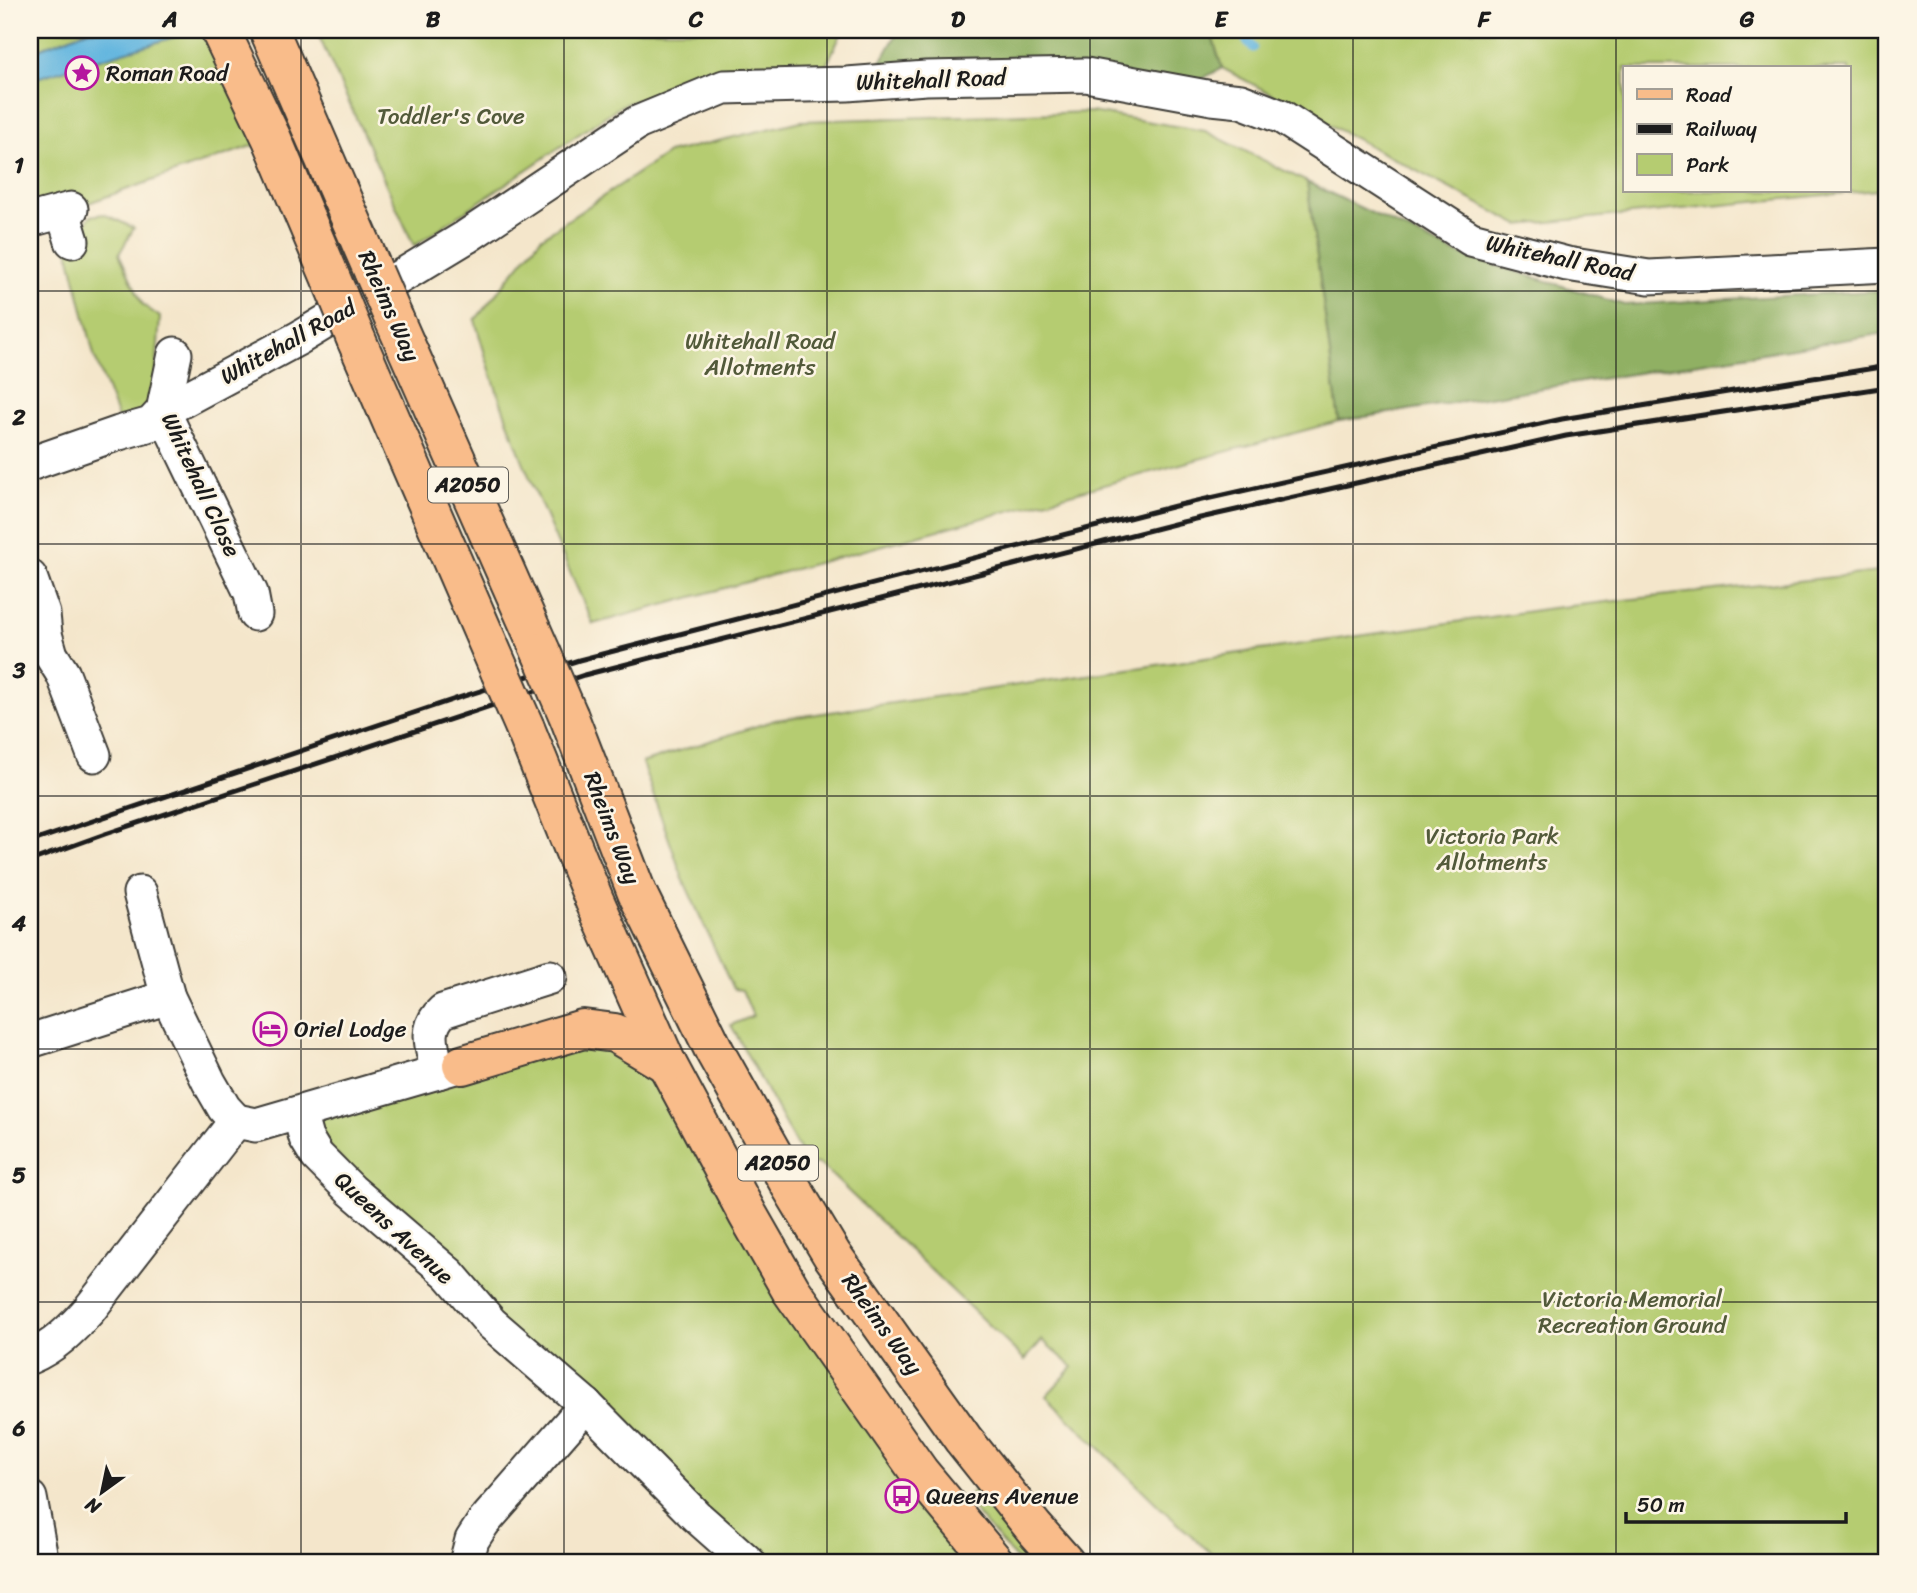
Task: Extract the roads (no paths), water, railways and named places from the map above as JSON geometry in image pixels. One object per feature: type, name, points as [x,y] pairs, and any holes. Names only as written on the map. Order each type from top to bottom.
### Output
[{"type":"main road","name":"Rheims Way","points":[[220,30],[272,139],[526,728],[595,902],[667,1063],[791,1290],[920,1473],[995,1563]]},
{"type":"main road","name":"Rheims Way","points":[[269,30],[569,717],[637,893],[715,1052],[832,1255],[963,1439],[1065,1563]]},
{"type":"main road","points":[[450,1069],[583,1029],[615,1033],[667,1063]]},
{"type":"street","name":"Whitehall Road","points":[[30,464],[151,424],[163,411],[299,338],[477,230],[637,122],[724,88],[926,78],[1086,75],[1241,101],[1272,113],[1471,239],[1567,264],[1649,277],[1887,265]]},
{"type":"street","points":[[30,220],[69,221]]},
{"type":"street","name":"Whitehall Close","points":[[175,354],[163,411],[251,593],[255,614]]},
{"type":"street","points":[[30,577],[43,614],[39,647],[51,655],[63,674],[94,755]]},
{"type":"street","points":[[140,893],[168,997],[209,1082],[224,1108],[236,1121],[256,1125],[450,1069],[430,1031],[434,1019],[443,1011],[550,977]]},
{"type":"street","points":[[30,1041],[168,997]]},
{"type":"street","name":"Queens Avenue","points":[[299,1113],[306,1138],[317,1156],[351,1190],[449,1274],[491,1323],[586,1405],[696,1516],[749,1563]]},
{"type":"street","points":[[30,1357],[43,1352],[68,1333],[89,1310],[236,1121]]},
{"type":"street","points":[[466,1563],[472,1540],[484,1523],[586,1405]]},
{"type":"street","points":[[30,1498],[42,1563]]},
{"type":"water","points":[[89,30],[198,30],[30,80],[30,52]]},
{"type":"waterway","points":[[1238,30],[1253,48]]},
{"type":"railway","points":[[30,842],[579,660],[1175,506],[1562,419],[1887,366]]},
{"type":"railway","points":[[30,861],[584,675],[1178,523],[1566,436],[1887,387]]},
{"type":"place","name":"Roman Road","points":[[82,73]]},
{"type":"place","name":"Oriel Lodge","points":[[270,1029]]},
{"type":"place","name":"Queens Avenue","points":[[902,1496]]},
{"type":"park label","name":"Toddler's Cove","points":[[451,116]]},
{"type":"park label","name":"Whitehall Road Allotments","points":[[760,354]]},
{"type":"park label","name":"Victoria Park Allotments","points":[[1492,849]]},
{"type":"park label","name":"Victoria Memorial Recreation Ground","points":[[1632,1312]]}]
